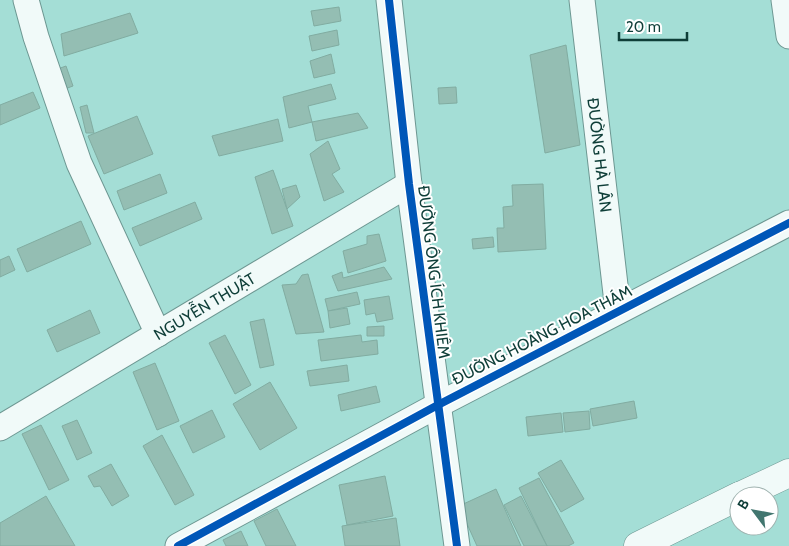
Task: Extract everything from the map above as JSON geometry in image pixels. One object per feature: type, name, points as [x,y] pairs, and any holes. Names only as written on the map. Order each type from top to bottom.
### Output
[{"type":"street","points":[[26,0],[36,37],[79,163],[158,334]]},
{"type":"street","name":"ĐƯỜNG ÔNG ÍCH KHIÊM","points":[[389,0],[436,406],[457,546]]},
{"type":"street","name":"ĐƯỜNG HÀ LÂN","points":[[582,0],[618,311]]},
{"type":"street","points":[[784,0],[789,36]]},
{"type":"street","name":"NGUYỄN THUẬT","points":[[0,428],[409,184]]},
{"type":"street","name":"ĐƯỜNG HOÀNG HOA THÁM","points":[[178,546],[436,406],[789,223]]},
{"type":"street","points":[[761,486],[789,473]]},
{"type":"street","points":[[638,546],[729,501]]},
{"type":"building","points":[[339,7],[341,21],[314,26],[311,11]]},
{"type":"building","points":[[130,13],[138,33],[64,56],[61,34]]},
{"type":"building","points":[[337,30],[339,45],[312,51],[309,36]]},
{"type":"building","points":[[566,45],[580,145],[545,153],[530,55]]},
{"type":"building","points":[[331,54],[335,73],[314,78],[310,61]]},
{"type":"building","points":[[66,66],[73,86],[62,90],[55,70]]},
{"type":"building","points":[[331,84],[336,99],[308,106],[312,122],[289,128],[283,97]]},
{"type":"building","points":[[456,87],[457,103],[439,104],[438,88]]},
{"type":"building","points":[[33,92],[40,108],[0,125],[0,105]]},
{"type":"building","points":[[87,105],[94,133],[86,133],[80,107]]},
{"type":"building","points":[[358,113],[368,128],[316,141],[312,122]]},
{"type":"building","points":[[137,116],[153,154],[104,174],[88,136]]},
{"type":"building","points":[[278,119],[283,141],[219,156],[212,136]]},
{"type":"building","points":[[328,141],[340,169],[332,174],[344,192],[324,201],[310,154]]},
{"type":"building","points":[[273,170],[293,226],[272,234],[255,177]]},
{"type":"building","points":[[160,174],[167,193],[124,210],[117,191]]},
{"type":"building","points":[[543,184],[546,249],[498,252],[497,228],[504,228],[503,207],[513,206],[512,185]]},
{"type":"building","points":[[296,185],[300,197],[287,209],[282,189]]},
{"type":"building","points":[[195,202],[202,219],[140,246],[132,228]]},
{"type":"building","points":[[81,221],[91,244],[27,272],[17,249]]},
{"type":"building","points":[[379,234],[386,261],[348,273],[343,251],[367,244],[367,236]]},
{"type":"building","points":[[493,237],[494,247],[473,249],[472,239]]},
{"type":"building","points":[[9,256],[15,270],[0,277],[0,260]]},
{"type":"building","points":[[384,267],[392,279],[338,291],[332,276],[342,272],[343,278]]},
{"type":"building","points":[[308,274],[324,332],[296,334],[282,285],[296,284],[302,275]]},
{"type":"building","points":[[357,292],[360,304],[328,311],[325,299]]},
{"type":"building","points":[[389,296],[393,319],[377,322],[375,313],[366,315],[364,300]]},
{"type":"building","points":[[347,308],[350,324],[330,328],[328,311]]},
{"type":"building","points":[[90,310],[100,333],[57,352],[47,330]]},
{"type":"building","points":[[264,319],[274,365],[260,368],[250,322]]},
{"type":"building","points":[[384,326],[384,336],[367,336],[367,327]]},
{"type":"building","points":[[225,335],[251,385],[235,394],[209,343]]},
{"type":"building","points":[[361,335],[362,342],[377,340],[378,354],[321,361],[318,340]]},
{"type":"building","points":[[155,363],[179,421],[157,430],[133,372]]},
{"type":"building","points":[[347,365],[349,381],[310,386],[307,371]]},
{"type":"building","points":[[270,382],[297,428],[260,450],[233,404]]},
{"type":"building","points":[[376,386],[380,402],[341,411],[338,395]]},
{"type":"building","points":[[634,401],[637,418],[593,426],[590,409]]},
{"type":"building","points":[[212,410],[225,437],[193,453],[180,426]]},
{"type":"building","points":[[589,411],[590,429],[565,432],[563,413]]},
{"type":"building","points":[[561,413],[563,432],[528,436],[526,417]]},
{"type":"building","points":[[77,420],[92,453],[77,460],[62,426]]},
{"type":"building","points":[[41,425],[69,480],[49,490],[22,434]]},
{"type":"building","points":[[162,435],[194,495],[175,505],[143,446]]},
{"type":"building","points":[[561,460],[584,499],[561,512],[538,473]]},
{"type":"building","points":[[111,464],[129,496],[112,506],[100,486],[94,487],[88,476]]},
{"type":"building","points":[[385,476],[393,516],[347,525],[339,485]]},
{"type":"building","points":[[539,478],[574,543],[568,546],[547,546],[519,488]]},
{"type":"building","points":[[496,489],[521,546],[477,546],[459,506]]},
{"type":"building","points":[[46,496],[75,546],[0,546],[0,523]]},
{"type":"building","points":[[521,496],[547,546],[524,546],[504,505]]},
{"type":"building","points":[[277,509],[296,546],[266,546],[254,521]]},
{"type":"building","points":[[396,518],[400,546],[345,546],[342,526]]},
{"type":"building","points":[[241,531],[248,546],[226,546],[223,540]]},
{"type":"cycle path","points":[[389,0],[409,184],[457,546]]},
{"type":"cycle path","points":[[178,546],[436,406],[789,223]]}]
